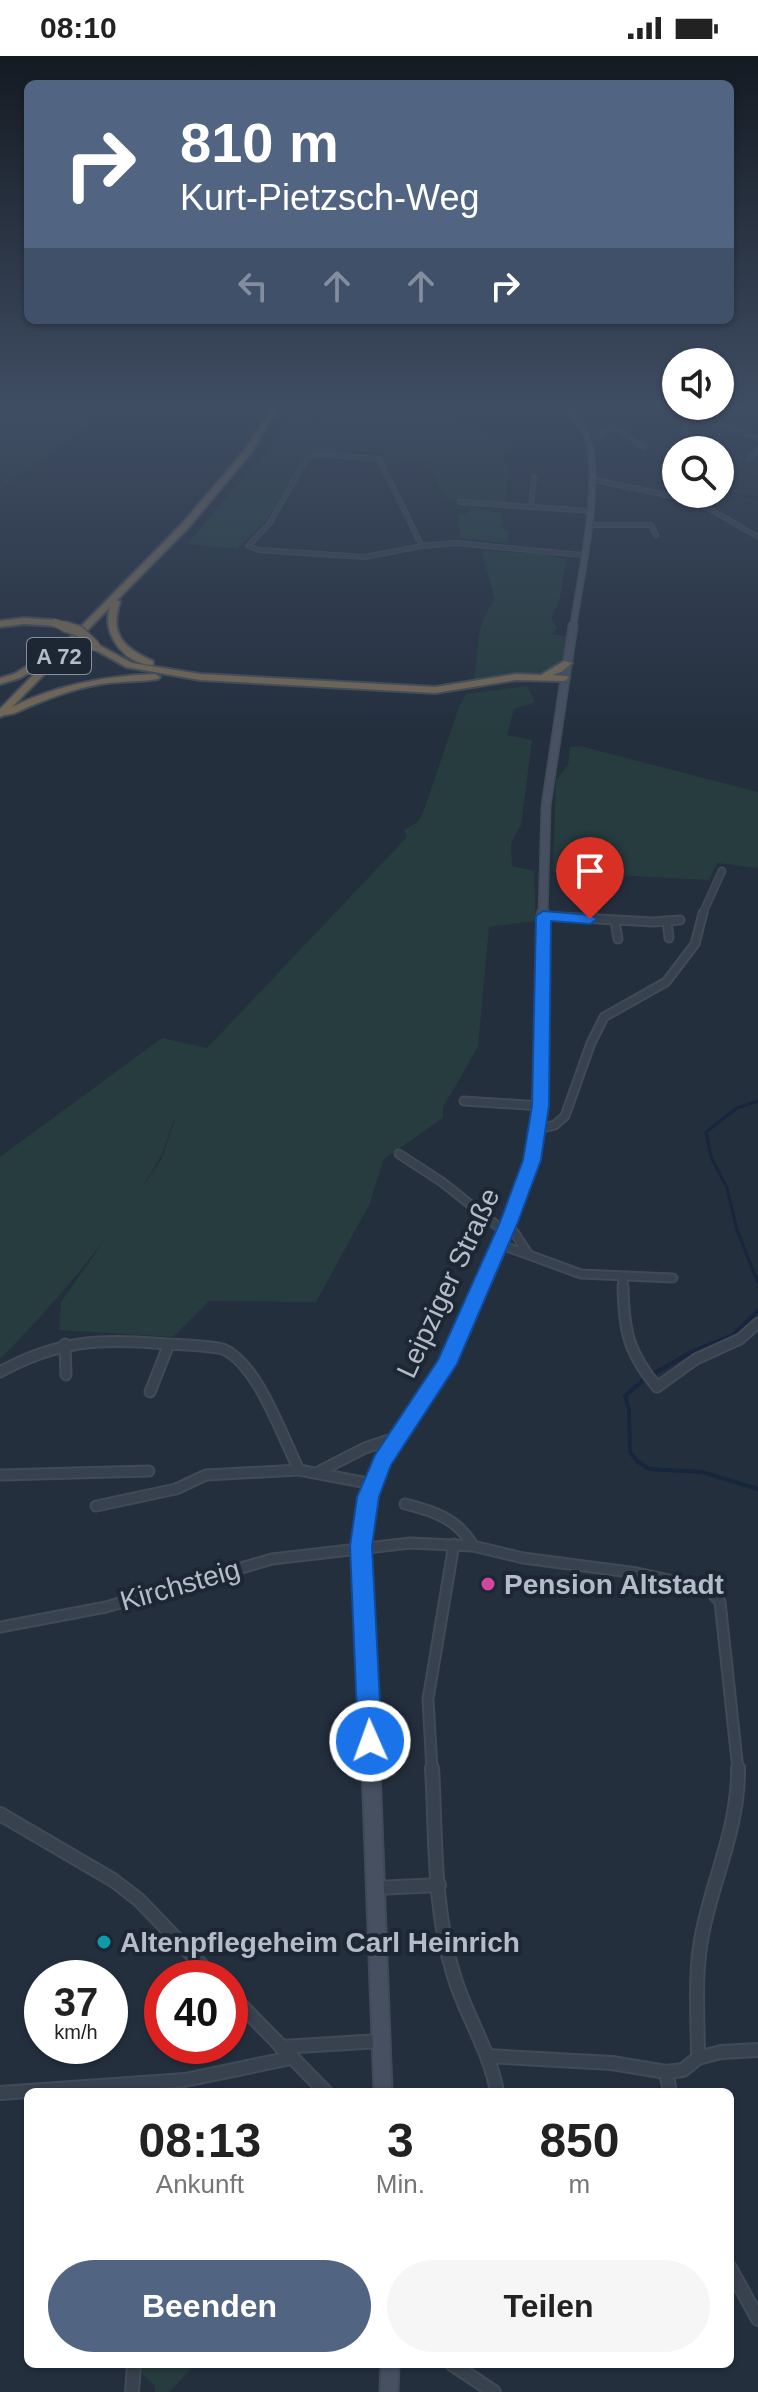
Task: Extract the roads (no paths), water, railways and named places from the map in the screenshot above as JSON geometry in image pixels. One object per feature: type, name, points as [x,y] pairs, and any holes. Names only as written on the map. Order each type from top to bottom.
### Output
[{"type":"highway","name":"A 72","points":[[0,703],[185,513]]},
{"type":"highway","name":"A 72","points":[[0,716],[118,598],[196,513]]},
{"type":"highway","points":[[118,598],[109,622],[117,643],[139,658],[200,677]]},
{"type":"highway","points":[[0,624],[55,623],[79,631],[95,646],[129,665],[200,677]]},
{"type":"highway","points":[[0,681],[17,676],[44,660]]},
{"type":"highway","points":[[0,716],[31,701],[76,686],[141,677],[200,677],[435,690],[551,674],[567,663]]},
{"type":"highway","points":[[537,676],[564,678]]},
{"type":"street","points":[[275,513],[248,546],[259,550],[365,557],[456,543],[582,555]]},
{"type":"street","points":[[406,513],[422,546]]},
{"type":"street","name":"Leipziger Straße","points":[[383,2088],[361,1546],[363,1522],[373,1484],[396,1438],[442,1373],[499,1244],[509,1231],[539,1129],[546,806],[590,513]]},
{"type":"street","points":[[717,513],[758,537]]},
{"type":"street","points":[[589,525],[651,525],[656,535]]},
{"type":"street","points":[[613,525],[615,534]]},
{"type":"street","points":[[539,1129],[555,1125],[565,1116],[591,1043],[604,1017],[666,982],[688,957],[695,944],[702,912],[722,871]]},
{"type":"street","points":[[584,893],[596,899],[590,919]]},
{"type":"street","points":[[543,916],[615,921],[680,920]]},
{"type":"street","points":[[615,921],[618,939]]},
{"type":"street","points":[[667,921],[669,938]]},
{"type":"street","points":[[464,1101],[541,1106]]},
{"type":"street","points":[[399,1154],[509,1231],[527,1252]]},
{"type":"street","points":[[499,1244],[527,1252],[552,1266],[571,1272],[623,1279],[673,1278]]},
{"type":"street","points":[[623,1279],[628,1348],[634,1362],[657,1387],[696,1359],[740,1339],[758,1323]]},
{"type":"street","points":[[0,1372],[23,1357],[65,1344],[106,1338],[228,1351],[246,1367],[299,1470]]},
{"type":"street","points":[[65,1344],[66,1375]]},
{"type":"street","points":[[150,1392],[169,1344]]},
{"type":"street","points":[[320,1472],[365,1448],[396,1438]]},
{"type":"street","points":[[96,1506],[176,1489],[206,1475],[299,1470],[373,1484]]},
{"type":"street","points":[[0,1475],[149,1471]]},
{"type":"street","points":[[405,1504],[429,1509],[451,1519],[468,1535],[473,1546]]},
{"type":"street","points":[[454,1544],[428,1699],[439,1885],[445,1938],[454,1977],[487,2056],[496,2088]]},
{"type":"street","name":"Kirchsteig","points":[[0,1627],[106,1607],[272,1559],[361,1546],[473,1546],[523,1558],[637,1573],[711,1592],[720,1602],[737,1738],[738,1788],[728,1849],[709,1906],[698,1960],[698,2058]]},
{"type":"street","points":[[0,1814],[113,1880],[139,1900],[197,1960]]},
{"type":"street","points":[[376,1889],[439,1885]]},
{"type":"street","points":[[248,2013],[322,2088]]},
{"type":"street","points":[[281,2047],[381,2041]]},
{"type":"street","points":[[487,2056],[612,2063],[666,2072],[683,2070],[698,2058],[721,2052],[758,2050]]},
{"type":"street","points":[[106,2088],[149,2086],[267,2066],[291,2058]]},
{"type":"street","points":[[666,2072],[669,2088]]},
{"type":"street","points":[[0,2093],[24,2092]]},
{"type":"street","points":[[734,2275],[758,2319]]},
{"type":"street","points":[[132,2392],[134,2368]]},
{"type":"street","points":[[389,2392],[390,2368]]},
{"type":"street","points":[[458,2368],[494,2392]]},
{"type":"waterway","points":[[758,1101],[737,1108],[706,1132],[711,1157],[727,1188],[737,1230],[758,1283]]},
{"type":"waterway","points":[[653,1374],[695,1350],[733,1335],[758,1311]]},
{"type":"waterway","points":[[643,1380],[625,1396],[629,1410],[630,1452],[637,1461],[649,1469],[702,1472],[758,1489]]},
{"type":"place","name":"Pension Altstadt","points":[[488,1584]]},
{"type":"place","name":"Altenpflegeheim Carl Heinrich","points":[[104,1942]]}]
